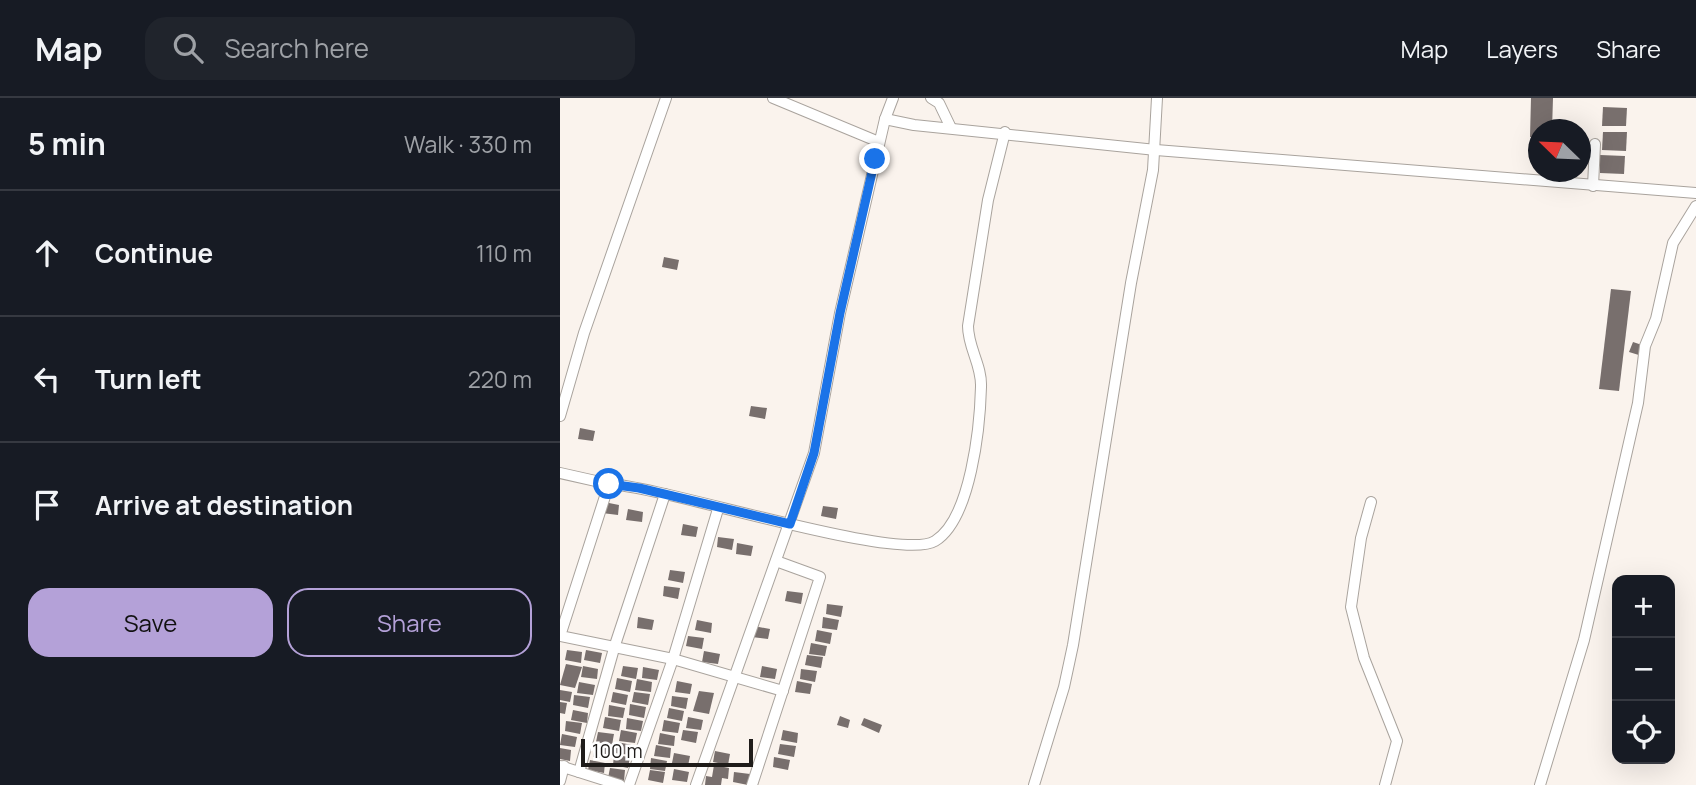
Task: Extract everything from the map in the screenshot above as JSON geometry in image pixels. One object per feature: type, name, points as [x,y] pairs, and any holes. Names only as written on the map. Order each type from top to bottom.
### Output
[{"type":"street","points":[[560,416],[584,333],[666,98]]},
{"type":"street","points":[[774,98],[879,142]]},
{"type":"street","points":[[696,785],[814,453],[842,301],[879,142],[893,98]]},
{"type":"street","points":[[931,98],[939,103],[951,128]]},
{"type":"street","points":[[1034,785],[1064,687],[1073,645],[1131,283],[1156,150],[1157,98]]},
{"type":"street","points":[[885,119],[1156,150],[1696,193]]},
{"type":"street","points":[[560,473],[665,494],[718,509],[790,524],[920,547],[933,542],[952,524],[971,470],[977,438],[982,384],[980,370],[968,339],[968,326],[988,200],[1005,132]]},
{"type":"street","points":[[1593,186],[1595,144]]},
{"type":"street","points":[[1540,785],[1584,640],[1638,403],[1645,346],[1656,319],[1672,243],[1696,206]]},
{"type":"street","points":[[609,484],[560,636],[615,645],[673,659],[783,691]]},
{"type":"street","points":[[579,772],[615,645],[665,494]]},
{"type":"street","points":[[1371,502],[1361,538],[1351,607],[1364,658],[1398,741],[1385,785]]},
{"type":"street","points":[[629,785],[673,659],[718,509]]},
{"type":"street","points":[[752,785],[820,577],[776,561]]},
{"type":"street","points":[[560,781],[562,766],[620,785]]},
{"type":"building","points":[[1531,98],[1553,98],[1552,119],[1530,119]]},
{"type":"building","points":[[1603,107],[1627,108],[1626,126],[1602,126]]},
{"type":"building","points":[[1603,132],[1627,132],[1626,151],[1602,150]]},
{"type":"building","points":[[1600,155],[1625,156],[1624,174],[1600,173]]},
{"type":"building","points":[[664,257],[679,260],[677,270],[662,267]]},
{"type":"building","points":[[1611,289],[1631,291],[1619,391],[1599,389]]},
{"type":"building","points":[[1633,342],[1645,346],[1642,356],[1629,352]]},
{"type":"building","points":[[751,406],[767,408],[765,419],[749,416]]},
{"type":"building","points":[[580,428],[595,431],[593,441],[578,439]]},
{"type":"building","points":[[604,502],[619,505],[618,515],[602,513]]},
{"type":"building","points":[[823,506],[838,508],[836,519],[821,516]]},
{"type":"building","points":[[628,509],[643,512],[642,522],[626,520]]},
{"type":"building","points":[[683,524],[698,527],[696,537],[681,535]]},
{"type":"building","points":[[718,537],[734,539],[732,550],[717,547]]},
{"type":"building","points":[[737,543],[753,546],[751,556],[736,554]]},
{"type":"building","points":[[670,570],[685,572],[683,583],[668,580]]},
{"type":"building","points":[[664,586],[680,588],[678,599],[663,596]]},
{"type":"building","points":[[787,591],[803,593],[801,604],[785,601]]},
{"type":"building","points":[[827,604],[843,606],[841,617],[826,614]]},
{"type":"building","points":[[638,617],[654,620],[652,630],[637,628]]},
{"type":"building","points":[[823,617],[839,620],[837,630],[822,628]]},
{"type":"building","points":[[697,620],[712,623],[711,633],[695,630]]},
{"type":"building","points":[[754,626],[770,629],[768,639],[752,637]]},
{"type":"building","points":[[817,630],[832,633],[830,644],[815,641]]},
{"type":"building","points":[[688,636],[704,638],[702,649],[686,646]]},
{"type":"building","points":[[811,643],[827,646],[825,656],[809,654]]},
{"type":"building","points":[[567,650],[582,652],[581,663],[565,660]]},
{"type":"building","points":[[586,650],[602,653],[600,663],[584,660]]},
{"type":"building","points":[[704,651],[720,654],[718,664],[702,662]]},
{"type":"building","points":[[807,655],[823,657],[821,668],[805,665]]},
{"type":"building","points":[[566,664],[582,667],[575,688],[560,685]]},
{"type":"building","points":[[583,666],[598,669],[597,679],[581,677]]},
{"type":"building","points":[[623,666],[638,668],[636,679],[621,676]]},
{"type":"building","points":[[762,666],[777,669],[775,679],[760,677]]},
{"type":"building","points":[[643,667],[659,670],[657,680],[642,678]]},
{"type":"building","points":[[801,669],[817,671],[815,682],[800,679]]},
{"type":"building","points":[[617,678],[632,681],[630,692],[615,689]]},
{"type":"building","points":[[637,679],[652,682],[651,692],[635,690]]},
{"type":"building","points":[[677,681],[692,684],[690,694],[675,692]]},
{"type":"building","points":[[797,681],[812,684],[810,694],[795,692]]},
{"type":"building","points":[[579,682],[595,685],[593,695],[577,693]]},
{"type":"building","points":[[560,690],[572,692],[570,702],[560,700]]},
{"type":"building","points":[[699,691],[714,693],[709,714],[693,711]]},
{"type":"building","points":[[613,692],[628,695],[626,705],[611,702]]},
{"type":"building","points":[[634,692],[650,694],[648,705],[632,702]]},
{"type":"building","points":[[574,695],[590,697],[588,708],[573,705]]},
{"type":"building","points":[[672,696],[688,698],[686,709],[671,706]]},
{"type":"building","points":[[560,702],[567,703],[565,714],[560,713]]},
{"type":"building","points":[[630,704],[646,707],[644,718],[629,715]]},
{"type":"building","points":[[609,705],[625,708],[623,718],[608,716]]},
{"type":"building","points":[[669,708],[684,711],[682,721],[667,718]]},
{"type":"building","points":[[573,710],[588,713],[587,723],[571,720]]},
{"type":"building","points":[[840,716],[850,720],[848,728],[837,725]]},
{"type":"building","points":[[605,717],[621,720],[619,731],[603,728]]},
{"type":"building","points":[[688,717],[703,720],[701,730],[686,728]]},
{"type":"building","points":[[627,718],[643,721],[641,731],[626,729]]},
{"type":"building","points":[[864,718],[882,725],[879,733],[861,725]]},
{"type":"building","points":[[664,720],[680,723],[678,733],[662,731]]},
{"type":"building","points":[[566,721],[582,723],[580,734],[565,731]]},
{"type":"building","points":[[621,730],[637,733],[635,743],[619,741]]},
{"type":"building","points":[[683,730],[698,732],[696,743],[681,740]]},
{"type":"building","points":[[783,730],[798,733],[797,743],[781,740]]},
{"type":"building","points":[[598,732],[614,734],[612,745],[596,742]]},
{"type":"building","points":[[660,733],[675,736],[674,746],[658,744]]},
{"type":"building","points":[[562,734],[577,737],[575,747],[560,745]]},
{"type":"building","points":[[617,742],[632,745],[631,755],[615,753]]},
{"type":"building","points":[[780,744],[796,746],[794,757],[778,754]]},
{"type":"building","points":[[656,745],[671,748],[670,758],[654,756]]},
{"type":"building","points":[[595,746],[611,749],[609,759],[593,757]]},
{"type":"building","points":[[560,748],[571,750],[570,761],[560,759]]},
{"type":"building","points":[[715,751],[730,754],[728,765],[713,762]]},
{"type":"building","points":[[674,753],[690,756],[688,766],[672,763]]},
{"type":"building","points":[[614,755],[630,757],[628,768],[613,765]]},
{"type":"building","points":[[774,757],[790,760],[788,770],[773,767]]},
{"type":"building","points":[[651,758],[667,761],[665,771],[650,769]]},
{"type":"building","points":[[590,760],[605,763],[604,773],[588,770]]},
{"type":"building","points":[[714,765],[729,768],[728,779],[722,778],[721,785],[705,785],[706,776],[712,777]]},
{"type":"building","points":[[610,768],[625,770],[624,781],[608,778]]},
{"type":"building","points":[[674,769],[689,772],[687,782],[672,780]]},
{"type":"building","points":[[650,770],[665,772],[663,783],[648,780]]},
{"type":"building","points":[[734,772],[750,774],[748,785],[733,782]]},
{"type":"route","points":[[609,484],[639,488],[718,509],[790,524],[814,453],[840,313],[875,159]]}]
